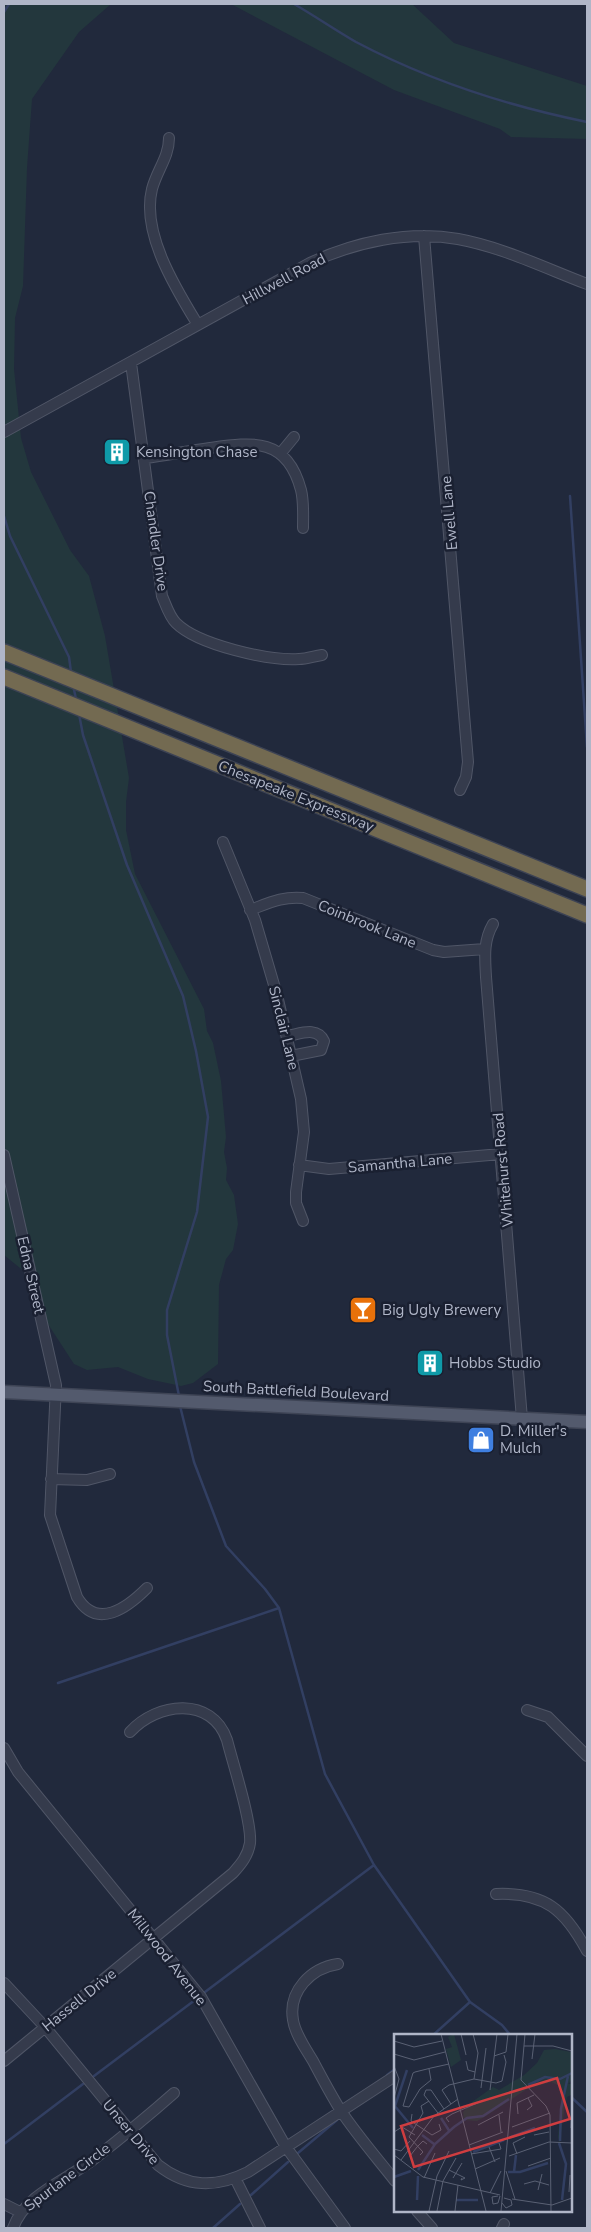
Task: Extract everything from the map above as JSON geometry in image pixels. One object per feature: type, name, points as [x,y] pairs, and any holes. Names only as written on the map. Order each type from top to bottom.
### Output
[{"type":"highway","name":"Chesapeake Expressway","points":[[4,652],[587,889]]},
{"type":"highway","name":"Chesapeake Expressway","points":[[4,677],[587,915]]},
{"type":"main road","name":"South Battlefield Boulevard","points":[[4,1392],[587,1422]]},
{"type":"street","points":[[169,138],[169,148],[152,188],[150,211],[162,258],[175,288],[198,325]]},
{"type":"street","name":"Hillwell Road","points":[[7,430],[326,256],[348,248],[376,241],[424,236],[459,239],[587,284]]},
{"type":"street","name":"Ewell Lane","points":[[424,236],[468,752],[467,770],[460,790]]},
{"type":"street","name":"Chandler Drive","points":[[131,363],[162,596],[175,622],[199,638],[243,652],[286,659],[300,659],[322,655]]},
{"type":"street","points":[[280,454],[294,437]]},
{"type":"street","points":[[145,458],[252,443],[266,445],[280,454],[294,472],[301,492],[303,528]]},
{"type":"street","name":"Sinclair Lane","points":[[223,842],[250,910],[277,995],[301,1099],[304,1132],[296,1203],[303,1221]]},
{"type":"street","name":"Coinbrook Lane","points":[[250,910],[286,897],[303,898],[433,950],[444,952],[485,949]]},
{"type":"street","name":"Whitehurst Road","points":[[493,924],[486,938],[485,949],[522,1419]]},
{"type":"street","points":[[287,1036],[313,1031],[322,1036],[324,1041],[321,1050],[291,1056]]},
{"type":"street","name":"Edna Street","points":[[4,1154],[46,1338],[56,1395],[50,1515],[81,1603],[93,1613],[109,1614],[126,1607],[147,1588]]},
{"type":"street","name":"Samantha Lane","points":[[299,1166],[329,1169],[501,1154]]},
{"type":"street","points":[[51,1479],[87,1480],[110,1474]]},
{"type":"street","name":"Hassell Drive","points":[[4,2061],[243,1863],[250,1843],[250,1831],[227,1740],[221,1728],[213,1719],[196,1709],[178,1707],[151,1716],[130,1732]]},
{"type":"street","points":[[527,1710],[548,1717],[587,1756]]},
{"type":"street","name":"Millwood Avenue","points":[[4,1748],[18,1772],[201,1997],[286,2147],[345,2228]]},
{"type":"street","points":[[496,1894],[513,1893],[545,1902],[571,1923],[587,1951]]},
{"type":"street","points":[[338,1964],[321,1968],[305,1981],[295,1995],[292,2011],[296,2029],[341,2111],[394,2180]]},
{"type":"street","name":"Unser Drive","points":[[4,1983],[45,2027],[155,2162],[175,2177],[196,2184],[210,2185],[235,2178],[394,2077]]},
{"type":"street","name":"Spurlane Circle","points":[[13,2228],[20,2212],[92,2161],[174,2092]]},
{"type":"street","points":[[235,2178],[260,2228]]},
{"type":"street","points":[[4,2204],[20,2212]]},
{"type":"street","points":[[418,2212],[432,2228]]},
{"type":"shaded area","points":[[4,4],[111,4],[79,32],[32,99],[27,168],[23,286],[15,318],[14,369],[21,438],[31,472],[70,550],[89,576],[105,636],[129,778],[126,802],[126,830],[135,874],[204,1009],[207,1031],[213,1043],[221,1081],[226,1137],[224,1152],[227,1168],[226,1180],[234,1195],[238,1224],[233,1250],[226,1259],[219,1285],[218,1364],[193,1383],[181,1386],[148,1379],[118,1367],[87,1370],[74,1364],[46,1321],[31,1277],[4,1255]]},
{"type":"shaded area","points":[[231,4],[412,4],[454,43],[587,86],[587,139],[511,137],[500,129],[394,90]]},
{"type":"waterway","points":[[4,12],[9,4]]},
{"type":"waterway","points":[[294,4],[356,42],[383,56],[440,80],[498,100],[587,122]]},
{"type":"waterway","points":[[570,496],[587,747]]},
{"type":"waterway","points":[[4,516],[10,536],[69,657],[71,672]]},
{"type":"waterway","points":[[73,685],[76,699]]},
{"type":"waterway","points":[[79,714],[83,735],[127,865],[183,996],[196,1051],[208,1117],[197,1212],[167,1310],[167,1335],[179,1396]]},
{"type":"waterway","points":[[180,1406],[194,1462],[226,1546],[265,1589],[279,1608],[325,1774],[374,1865],[470,2002],[502,2025],[509,2034]]},
{"type":"waterway","points":[[58,1683],[279,1608]]},
{"type":"waterway","points":[[205,1992],[374,1865]]},
{"type":"waterway","points":[[94,2076],[195,2000]]},
{"type":"waterway","points":[[434,2034],[470,2002]]},
{"type":"waterway","points":[[387,2075],[394,2070]]},
{"type":"waterway","points":[[4,2144],[83,2084]]},
{"type":"waterway","points":[[571,2097],[587,2112]]},
{"type":"waterway","points":[[298,2153],[337,2120]]},
{"type":"waterway","points":[[251,2195],[288,2162]]},
{"type":"waterway","points":[[213,2228],[240,2204]]},
{"type":"place","name":"Kensington Chase","points":[[117,452]]},
{"type":"place","name":"Big Ugly Brewery","points":[[363,1310]]},
{"type":"place","name":"Hobbs Studio","points":[[430,1363]]},
{"type":"place","name":"D. Miller's Mulch","points":[[481,1440]]}]
